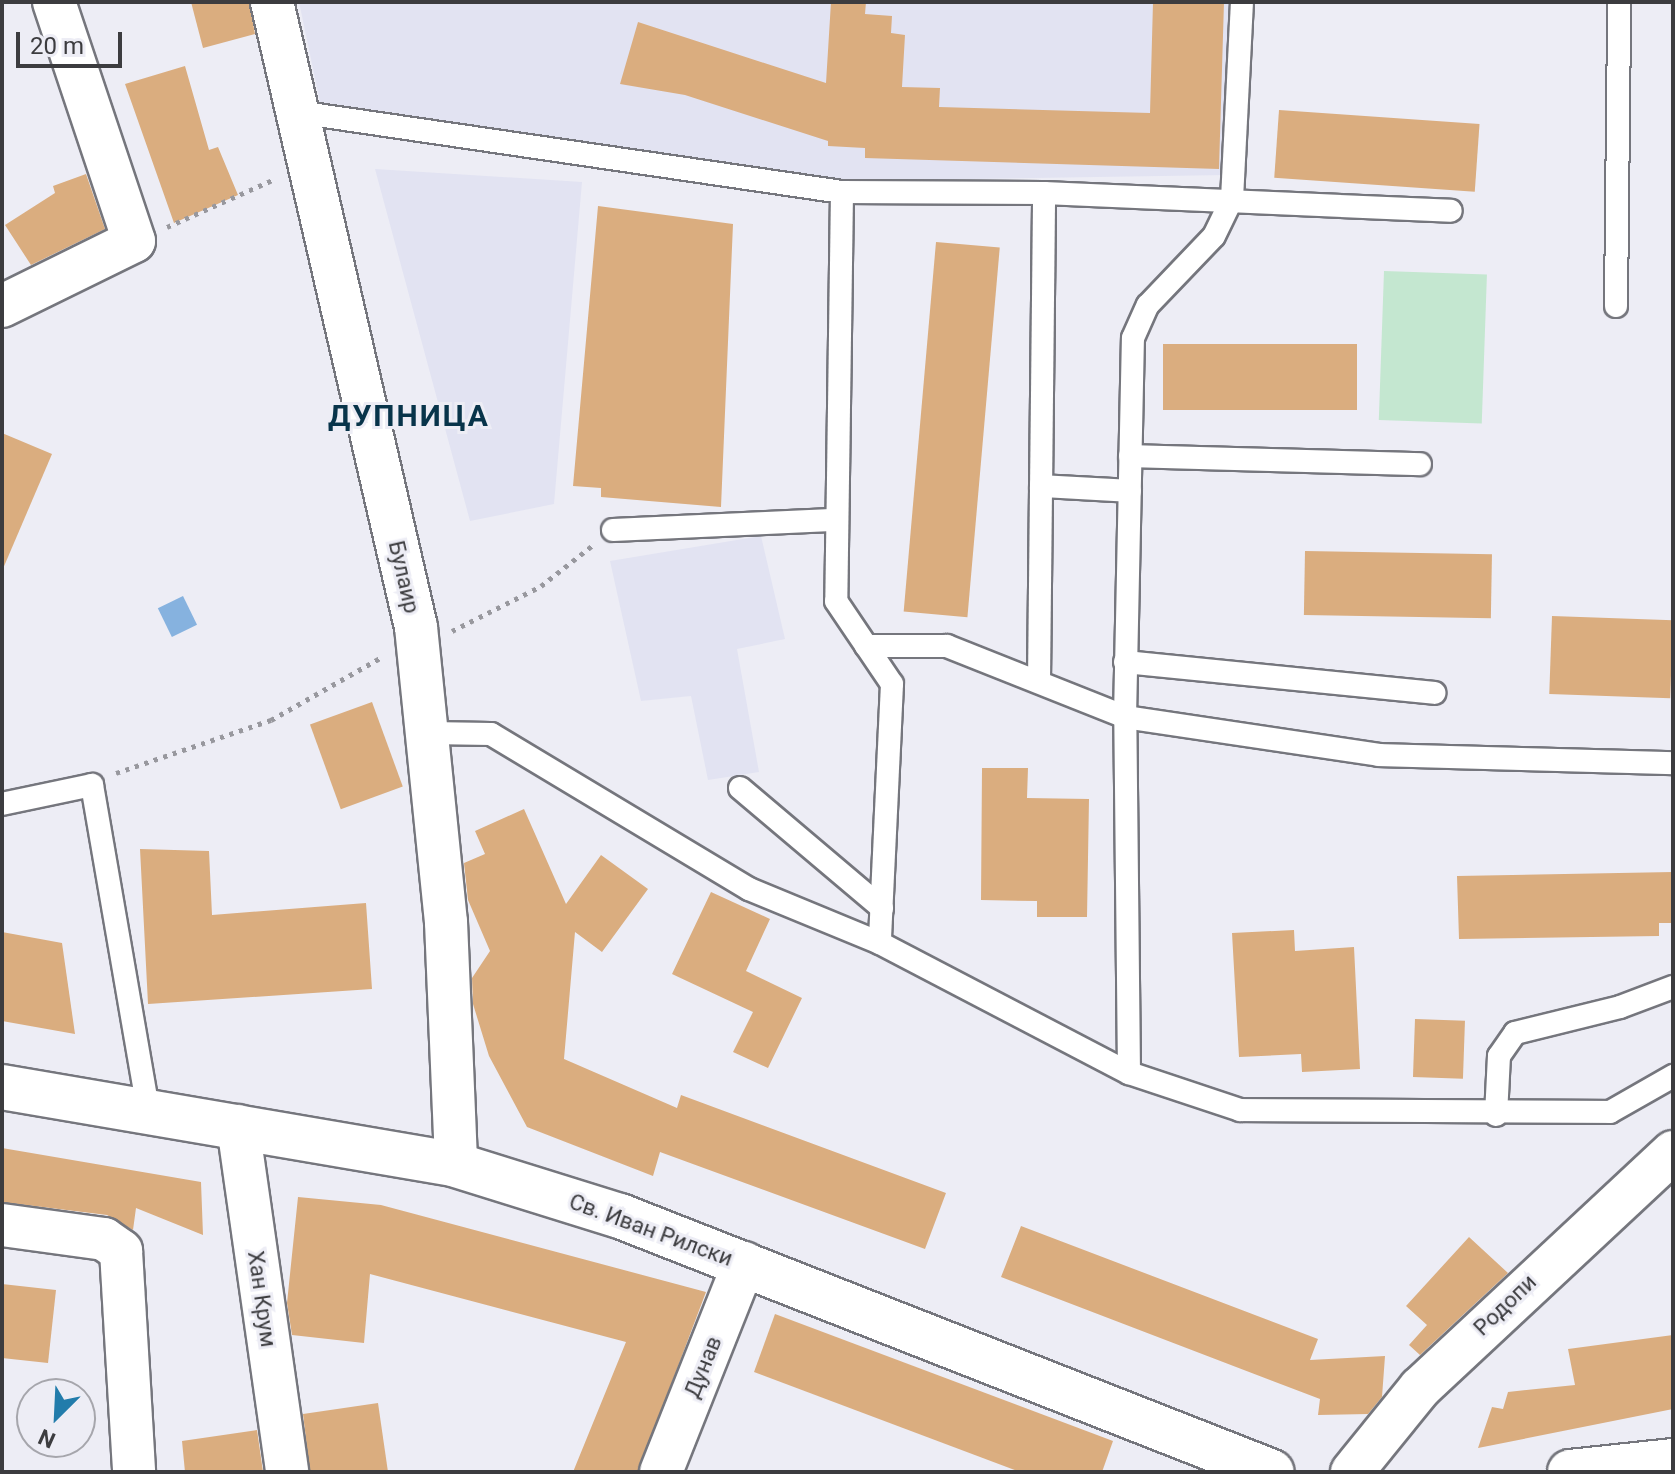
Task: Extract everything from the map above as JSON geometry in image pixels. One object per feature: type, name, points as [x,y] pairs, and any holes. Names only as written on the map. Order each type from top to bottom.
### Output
[{"type":"street","points":[[2,306],[134,241],[54,2]]},
{"type":"street","name":"Булаир","points":[[272,2],[417,637],[446,922],[456,1165]]},
{"type":"street","name":"Св. Иван Рилски","points":[[2,1087],[456,1165],[744,1263],[1264,1471]]},
{"type":"street","name":"Хан Крум","points":[[238,1126],[287,1472]]},
{"type":"street","name":"Родопи","points":[[1352,1472],[1420,1388],[1673,1152]]},
{"type":"street","points":[[2,1225],[104,1239],[121,1251],[134,1472]]},
{"type":"street","name":"Дунав","points":[[661,1472],[744,1263]]},
{"type":"street","points":[[1578,1471],[1673,1461]]},
{"type":"lane","points":[[1129,1073],[1125,662],[1133,338],[1148,305],[1214,236],[1232,199],[1242,2]]},
{"type":"lane","points":[[1616,306],[1619,2]]},
{"type":"lane","points":[[297,112],[842,192],[1044,193],[1451,211]]},
{"type":"lane","points":[[842,192],[836,601],[892,684],[880,943]]},
{"type":"lane","points":[[1039,681],[1044,193]]},
{"type":"lane","points":[[1130,456],[1420,464]]},
{"type":"lane","points":[[1041,486],[1130,491]]},
{"type":"lane","points":[[613,530],[837,520]]},
{"type":"lane","points":[[866,646],[947,646],[1125,717],[1379,755],[1673,763]]},
{"type":"lane","points":[[1125,662],[1434,693]]},
{"type":"lane","points":[[429,733],[491,734],[749,889],[880,943],[1129,1073],[1240,1110],[1496,1115],[1610,1112],[1673,1076]]},
{"type":"lane","points":[[2,804],[92,785],[149,1114]]},
{"type":"lane","points":[[740,788],[882,908]]},
{"type":"lane","points":[[1496,1115],[1499,1056],[1515,1033],[1620,1007],[1673,987]]},
{"type":"path","points":[[134,241],[254,192],[306,159]]},
{"type":"path","points":[[92,785],[146,758],[271,720],[417,637],[457,630],[541,586],[613,530]]},
{"type":"shaded area","points":[[299,2],[1233,2],[1227,175],[846,181],[320,102]]},
{"type":"shaded area","points":[[375,169],[582,182],[554,504],[470,521]]},
{"type":"shaded area","points":[[761,536],[785,639],[737,649],[759,772],[708,780],[691,696],[641,701],[610,561]]},
{"type":"green space","points":[[1384,271],[1487,275],[1482,424],[1379,420]]},
{"type":"water","points":[[183,596],[197,625],[172,637],[158,608]]},
{"type":"building","points":[[191,2],[249,2],[255,34],[203,48]]},
{"type":"building","points":[[831,2],[866,2],[865,14],[892,16],[891,33],[905,35],[902,87],[940,88],[939,107],[1150,113],[1153,2],[1224,2],[1219,169],[865,158],[865,148],[828,146],[828,141],[685,95],[620,84],[638,22],[826,83]]},
{"type":"building","points":[[185,66],[209,150],[218,147],[238,195],[174,223],[125,84]]},
{"type":"building","points":[[1279,110],[1480,124],[1475,192],[1274,178]]},
{"type":"building","points":[[86,174],[105,229],[31,265],[5,225],[55,193],[53,186]]},
{"type":"building","points":[[598,206],[733,224],[721,507],[601,497],[601,488],[573,486]]},
{"type":"building","points":[[936,242],[1000,248],[967,617],[904,612]]},
{"type":"building","points":[[1163,344],[1357,344],[1357,410],[1163,410]]},
{"type":"building","points":[[2,433],[52,454],[2,571]]},
{"type":"building","points":[[1305,551],[1492,554],[1491,618],[1304,615]]},
{"type":"building","points":[[1552,616],[1673,620],[1670,698],[1549,694]]},
{"type":"building","points":[[372,702],[403,787],[341,809],[310,725]]},
{"type":"building","points":[[982,768],[1028,768],[1027,798],[1089,799],[1087,917],[1037,917],[1037,901],[981,900]]},
{"type":"building","points":[[524,809],[566,904],[601,855],[648,889],[602,952],[575,932],[564,1059],[677,1108],[681,1095],[946,1193],[925,1249],[660,1152],[653,1176],[527,1127],[489,1056],[473,1004],[472,978],[490,951],[468,900],[464,863],[485,854],[475,831]]},
{"type":"building","points":[[140,849],[209,851],[212,915],[366,903],[372,989],[148,1004]]},
{"type":"building","points":[[1673,872],[1673,923],[1659,923],[1659,936],[1459,939],[1457,876]]},
{"type":"building","points":[[711,892],[770,919],[746,971],[802,998],[768,1068],[733,1052],[753,1012],[672,974]]},
{"type":"building","points":[[1294,930],[1295,951],[1354,947],[1360,1069],[1302,1072],[1301,1054],[1239,1057],[1232,933]]},
{"type":"building","points":[[2,932],[62,943],[75,1034],[2,1021]]},
{"type":"building","points":[[1415,1019],[1465,1021],[1463,1079],[1413,1077]]},
{"type":"building","points":[[2,1148],[201,1182],[203,1235],[136,1208],[133,1230],[107,1215],[2,1202]]},
{"type":"building","points":[[298,1197],[381,1205],[706,1292],[638,1472],[573,1472],[626,1342],[370,1274],[364,1343],[292,1335],[287,1303]]},
{"type":"building","points":[[1021,1226],[1318,1339],[1310,1360],[1385,1356],[1382,1397],[1368,1414],[1318,1415],[1320,1399],[1001,1277]]},
{"type":"building","points":[[1469,1237],[1508,1273],[1420,1355],[1409,1345],[1427,1325],[1406,1306]]},
{"type":"building","points":[[2,1284],[56,1290],[48,1363],[2,1358]]},
{"type":"building","points":[[775,1314],[1113,1441],[1102,1472],[1020,1472],[754,1372]]},
{"type":"building","points":[[1673,1335],[1673,1409],[1478,1448],[1492,1407],[1503,1409],[1508,1392],[1575,1385],[1568,1349]]},
{"type":"building","points":[[378,1403],[388,1472],[310,1472],[303,1414]]},
{"type":"building","points":[[257,1430],[263,1472],[185,1472],[182,1441]]},
{"type":"district","name":"ДУПНИЦА","points":[[409,416]]}]
